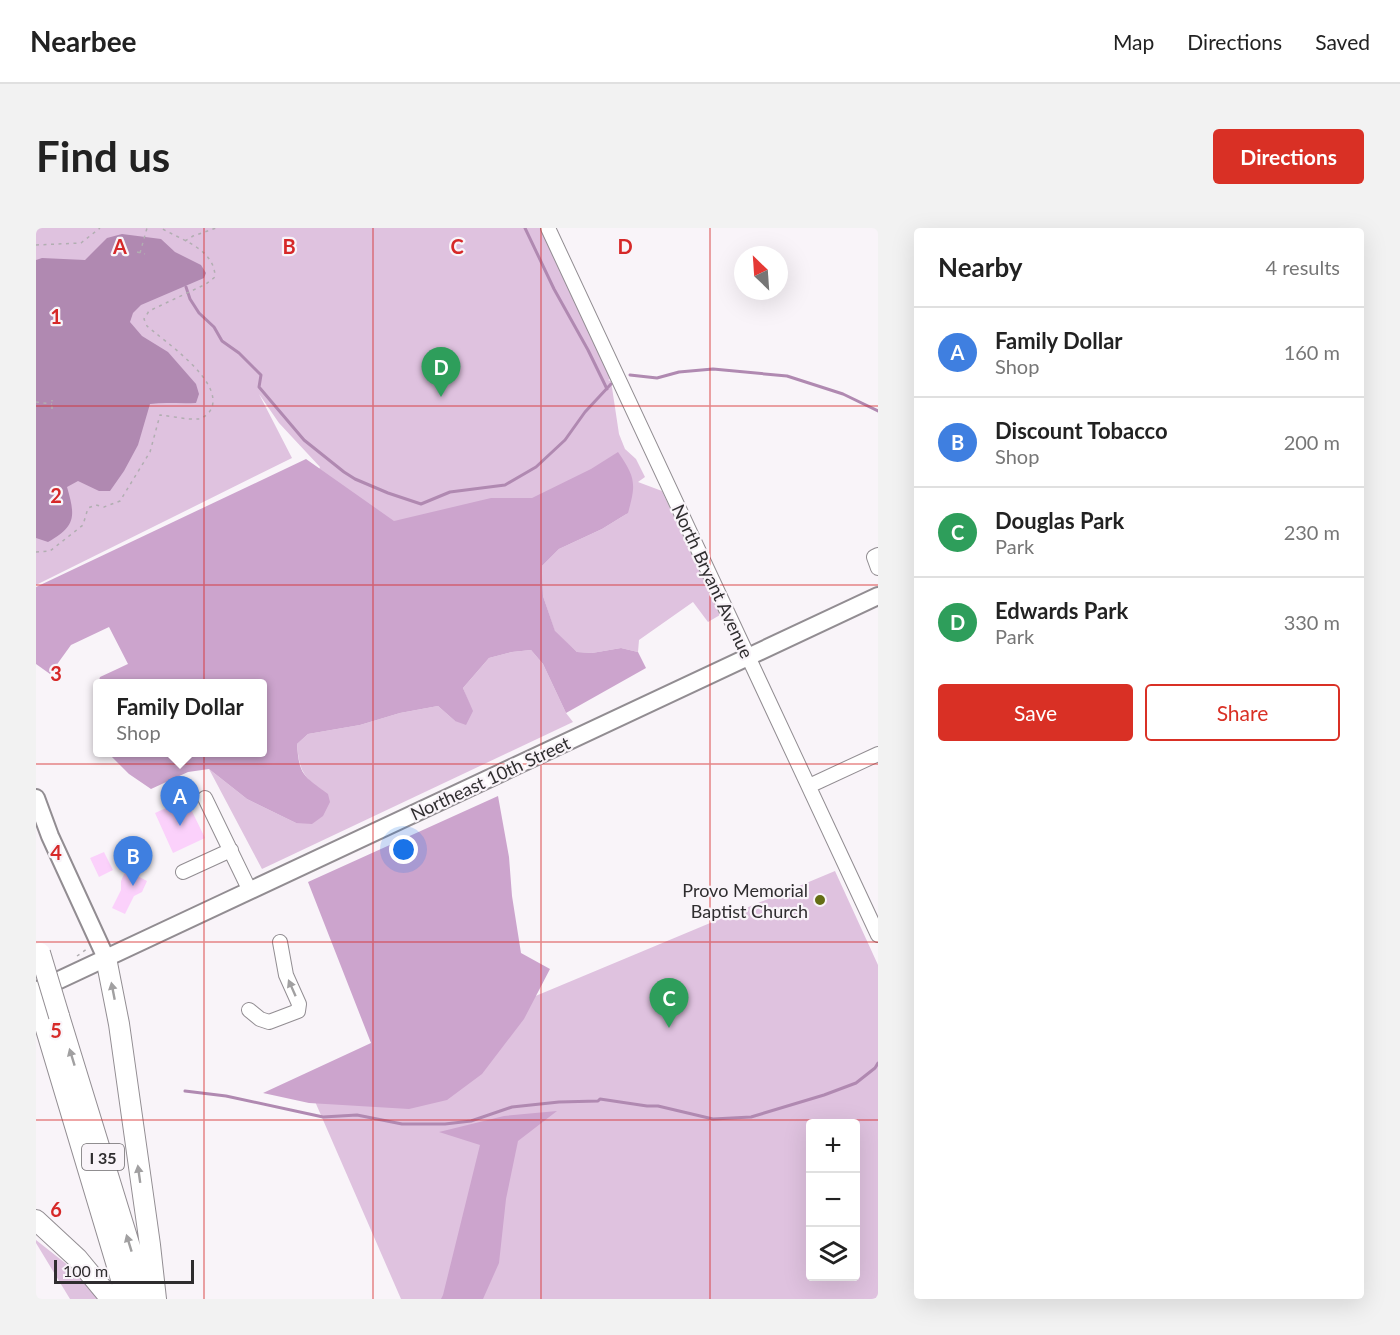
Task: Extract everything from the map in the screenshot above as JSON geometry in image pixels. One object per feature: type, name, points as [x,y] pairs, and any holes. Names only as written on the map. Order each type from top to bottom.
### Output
[{"type":"highway","name":"I 35","points":[[38,947],[52,1018],[127,1299]]},
{"type":"highway","points":[[106,958],[119,1024],[156,1299]]},
{"type":"highway","name":"I 35","points":[[36,996],[52,1018],[146,1299]]},
{"type":"highway","points":[[36,1220],[77,1258],[111,1299]]},
{"type":"main road","name":"Northeast 10th Street","points":[[36,990],[878,596]]},
{"type":"main road","points":[[36,798],[50,836],[106,958]]},
{"type":"street","name":"North Bryant Avenue","points":[[548,228],[809,786],[874,914],[878,935]]},
{"type":"street","points":[[878,555],[873,557],[878,568]]},
{"type":"street","points":[[809,786],[878,754]]},
{"type":"street","points":[[205,798],[250,891]]},
{"type":"street","points":[[183,872],[231,850]]},
{"type":"street","points":[[249,1010],[260,1019],[269,1022],[298,1011],[299,1004],[286,975],[280,942]]},
{"type":"path","points":[[36,245],[81,243],[100,228]]},
{"type":"path","points":[[141,253],[147,228]]},
{"type":"path","points":[[36,552],[50,551],[83,525],[88,508],[96,505],[104,507],[120,501],[150,452],[160,415],[198,419],[207,414],[213,405],[210,387],[196,367],[147,326],[144,319],[149,311],[206,284],[215,277],[215,268],[208,257],[192,244],[184,242],[161,228]]},
{"type":"path","points":[[184,242],[193,236],[216,228]]},
{"type":"path","points":[[192,244],[193,236]]},
{"type":"path","points":[[136,252],[145,254]]},
{"type":"path","points":[[52,400],[52,408]]},
{"type":"path","points":[[36,402],[52,404]]},
{"type":"shaded area","points":[[36,228],[542,228],[613,378],[608,380],[611,381],[619,434],[625,449],[636,459],[645,477],[638,482],[662,491],[720,615],[708,622],[693,602],[639,640],[638,652],[621,648],[592,653],[577,652],[555,632],[543,596],[542,566],[559,549],[602,529],[628,513],[572,539],[300,515],[320,467],[279,423],[259,394],[292,458],[36,585]]},
{"type":"shaded area","points":[[122,234],[161,239],[175,252],[201,265],[206,273],[204,278],[141,305],[133,313],[130,322],[142,336],[168,352],[196,384],[199,394],[196,403],[150,404],[138,445],[110,491],[99,491],[78,481],[67,487],[72,512],[69,525],[48,542],[36,538],[36,260],[42,258],[85,260],[107,238]]},
{"type":"shaded area","points":[[618,452],[633,481],[628,513],[602,529],[559,549],[542,566],[543,596],[555,631],[577,652],[592,653],[621,648],[638,652],[646,668],[566,713],[543,664],[531,650],[512,652],[489,658],[463,688],[473,711],[466,725],[455,721],[438,706],[400,713],[360,725],[308,734],[297,744],[299,763],[308,779],[328,794],[330,802],[323,816],[312,824],[296,823],[247,799],[209,769],[188,772],[151,789],[129,774],[112,757],[267,757],[267,679],[99,679],[128,664],[109,627],[71,645],[50,674],[36,664],[36,587],[306,459],[394,521],[491,498],[532,498],[591,469]]},
{"type":"shaded area","points":[[531,650],[543,664],[566,713],[573,722],[262,869],[209,769],[247,799],[296,823],[322,790],[306,776],[299,759],[297,744],[308,734],[360,725],[400,713],[438,706],[455,721],[472,711],[463,688],[489,658]]},
{"type":"shaded area","points":[[498,796],[509,857],[512,896],[521,953],[550,969],[524,1019],[482,1074],[447,1100],[409,1109],[309,1103],[263,1093],[371,1043],[308,882]]},
{"type":"shaded area","points":[[835,871],[878,965],[878,1299],[401,1299],[310,1090]]},
{"type":"shaded area","points":[[557,1111],[518,1141],[506,1199],[499,1263],[483,1299],[441,1299],[480,1145],[439,1132],[504,1116]]},
{"type":"shaded area","points":[[36,1240],[74,1270],[98,1299],[70,1299]]},
{"type":"building","points":[[186,799],[205,838],[173,853],[155,813]]},
{"type":"building","points":[[104,852],[113,870],[99,877],[90,858]]},
{"type":"building","points":[[126,870],[147,881],[142,892],[134,896],[125,914],[112,908],[121,890],[121,881]]},
{"type":"waterway","points":[[525,228],[554,289],[607,389]]},
{"type":"waterway","points":[[186,287],[199,313],[214,327],[222,341],[239,353],[261,375],[259,387],[304,440],[355,479],[421,504],[450,492],[505,485],[536,467],[565,440],[585,412],[611,384]]},
{"type":"waterway","points":[[630,375],[657,378],[679,372],[713,369],[787,376],[843,394],[878,411]]},
{"type":"waterway","points":[[185,1091],[226,1096],[323,1117],[357,1115],[402,1124],[445,1124],[471,1121],[512,1107],[598,1101],[600,1099],[658,1106],[713,1119],[751,1117],[824,1095],[856,1083],[878,1063]]},
{"type":"place","name":"Edwards Park","points":[[441,397]]},
{"type":"place","name":"Family Dollar","points":[[180,826]]},
{"type":"place","name":"Discount Tobacco","points":[[133,886]]},
{"type":"place","name":"Provo Memorial Baptist Church","points":[[820,900]]},
{"type":"place","name":"Douglas Park","points":[[669,1028]]}]
